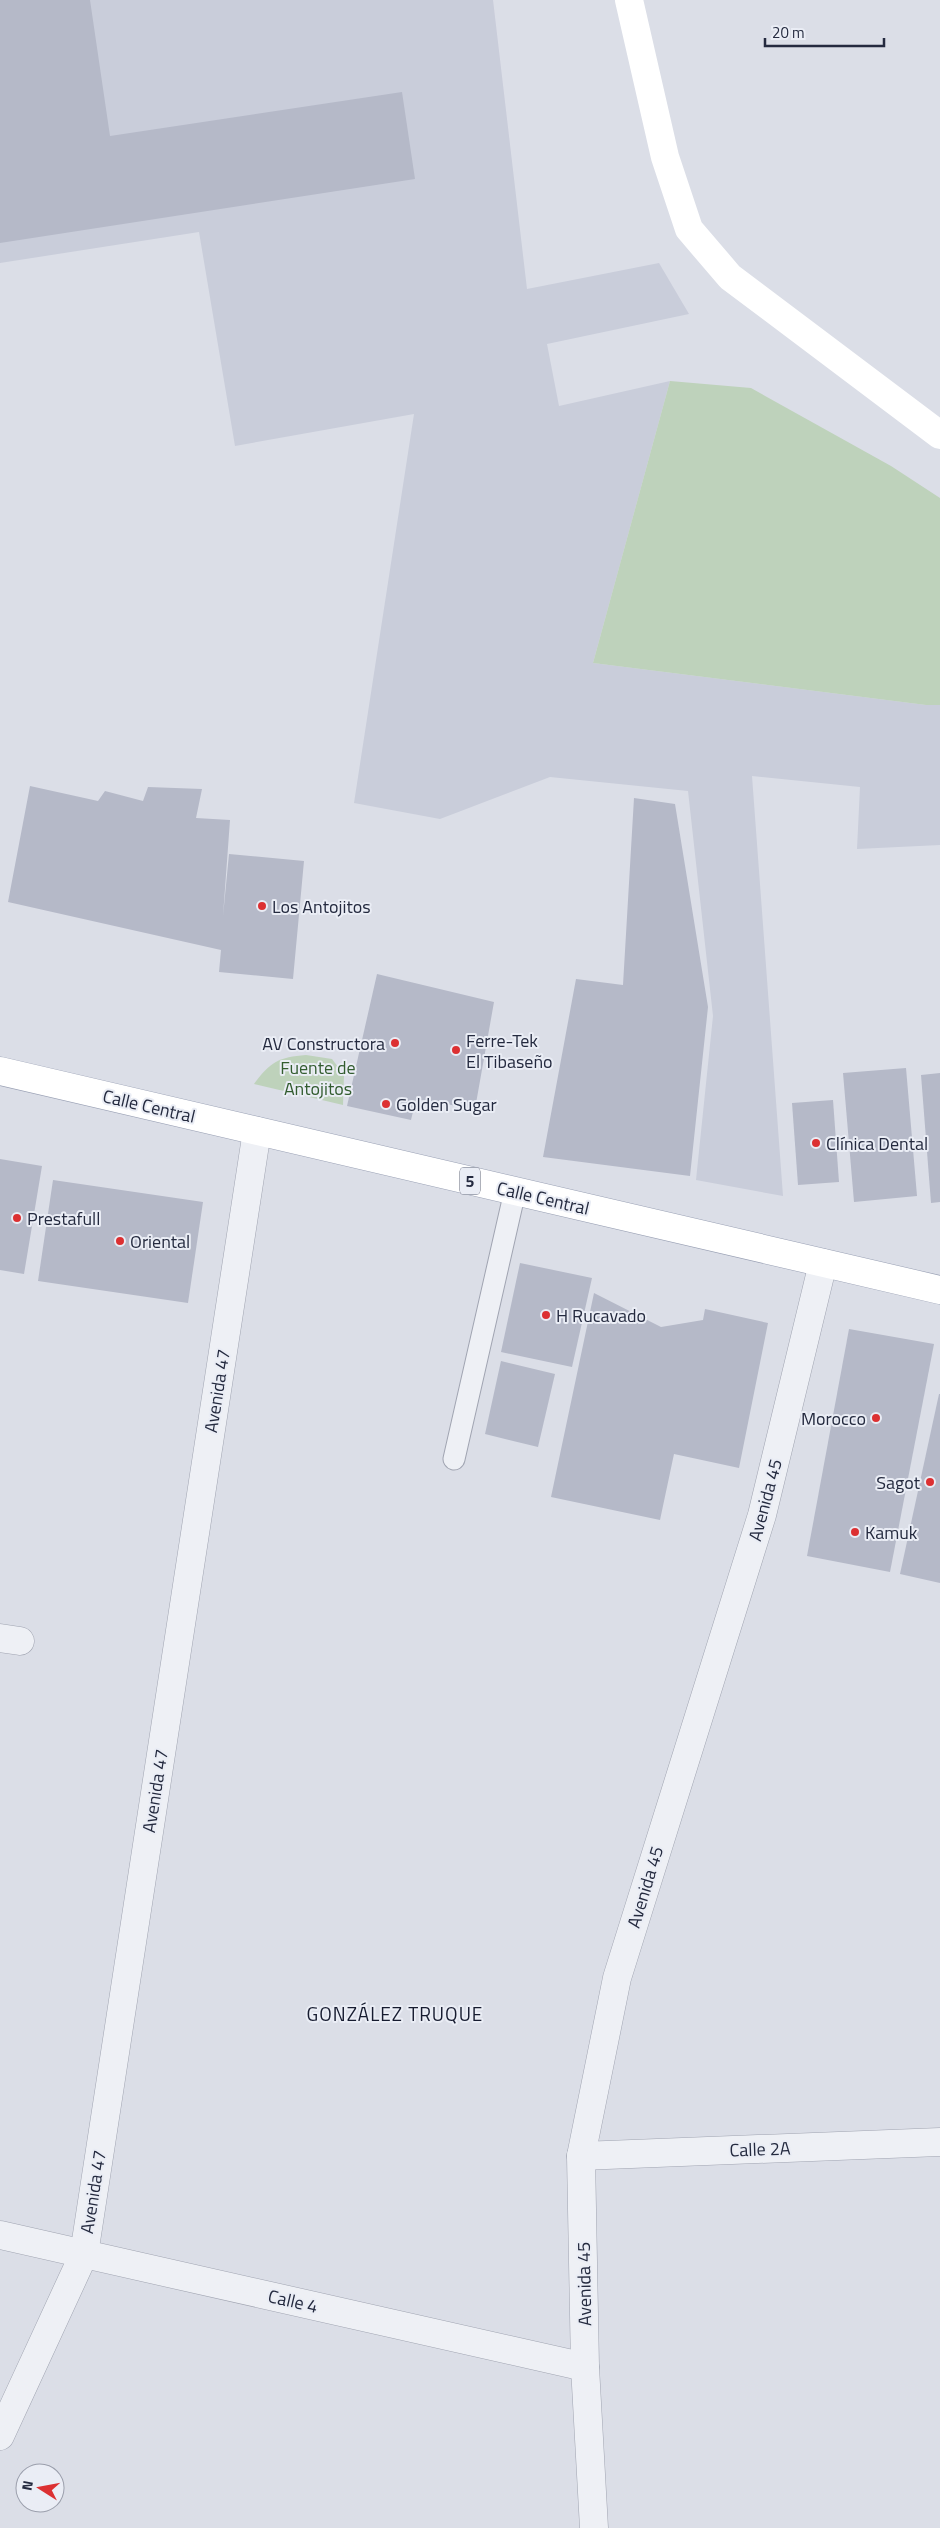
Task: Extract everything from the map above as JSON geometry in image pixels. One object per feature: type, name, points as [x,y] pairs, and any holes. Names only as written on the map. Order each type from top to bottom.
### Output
[{"type":"main road","points":[[629,0],[665,156],[689,229],[730,277],[940,435]]},
{"type":"main road","name":"Calle Central","points":[[0,1071],[940,1290]]},
{"type":"street","name":"Avenida 47","points":[[0,2436],[84,2254],[256,1131]]},
{"type":"street","name":"Avenida 45","points":[[594,2528],[586,2367],[581,2156],[617,1978],[762,1515],[823,1263]]},
{"type":"street","name":"Calle 2A","points":[[581,2156],[940,2142]]},
{"type":"street","name":"Calle 4","points":[[0,2235],[586,2367]]},
{"type":"lane","points":[[454,1459],[515,1191]]},
{"type":"shaded area","points":[[0,0],[493,0],[527,289],[659,263],[689,314],[547,344],[559,406],[670,381],[593,663],[926,705],[940,705],[940,845],[857,849],[860,787],[752,776],[783,1196],[696,1180],[713,1016],[688,791],[550,777],[440,819],[354,803],[414,414],[235,446],[199,232],[0,263]]},
{"type":"green space","points":[[670,381],[751,388],[891,466],[940,498],[940,705],[926,705],[593,663]]},
{"type":"green space","name":"Fuente de Antojitos","points":[[306,1055],[332,1059],[344,1075],[343,1105],[254,1084],[265,1070],[276,1062],[289,1057]]},
{"type":"building","points":[[0,0],[90,0],[110,136],[402,92],[415,179],[0,243]]},
{"type":"building","points":[[30,786],[98,801],[105,791],[143,801],[148,787],[202,789],[196,818],[230,820],[223,916],[229,854],[304,861],[293,979],[219,972],[221,950],[8,902]]},
{"type":"building","points":[[634,798],[675,804],[708,1007],[690,1176],[543,1157],[576,979],[623,985]]},
{"type":"building","points":[[377,974],[494,1002],[475,1109],[416,1099],[411,1120],[347,1106]]},
{"type":"building","points":[[906,1068],[917,1196],[854,1202],[843,1073]]},
{"type":"building","points":[[940,1073],[940,1202],[931,1203],[921,1075]]},
{"type":"building","name":"Clínica Dental","points":[[833,1100],[839,1182],[798,1185],[792,1103]]},
{"type":"building","name":"Prestafull","points":[[0,1159],[42,1166],[24,1274],[0,1270]]},
{"type":"building","name":"Oriental","points":[[53,1180],[203,1202],[188,1303],[38,1281]]},
{"type":"building","name":"H Rucavado","points":[[520,1263],[592,1278],[572,1367],[501,1352]]},
{"type":"building","points":[[594,1293],[661,1327],[703,1320],[705,1309],[768,1323],[739,1468],[674,1454],[660,1520],[551,1497]]},
{"type":"building","name":"Morocco","points":[[849,1329],[934,1344],[890,1572],[807,1556]]},
{"type":"building","points":[[501,1361],[555,1374],[538,1447],[485,1434]]},
{"type":"building","name":"Sagot","points":[[940,1394],[940,1583],[900,1574]]},
{"type":"place","name":"Los Antojitos","points":[[262,906]]},
{"type":"place","name":"AV Constructora","points":[[395,1043]]},
{"type":"place","name":"Ferre-Tek El Tibaseño","points":[[456,1050]]},
{"type":"place","name":"Golden Sugar","points":[[386,1104]]},
{"type":"place","name":"Clínica Dental","points":[[816,1143]]},
{"type":"place","name":"Prestafull","points":[[17,1218]]},
{"type":"place","name":"Oriental","points":[[120,1241]]},
{"type":"place","name":"H Rucavado","points":[[546,1315]]},
{"type":"place","name":"Morocco","points":[[876,1418]]},
{"type":"place","name":"Sagot","points":[[930,1482]]},
{"type":"place","name":"Kamuk","points":[[855,1532]]},
{"type":"district","name":"GONZÁLEZ TRUQUE","points":[[395,2013]]}]
